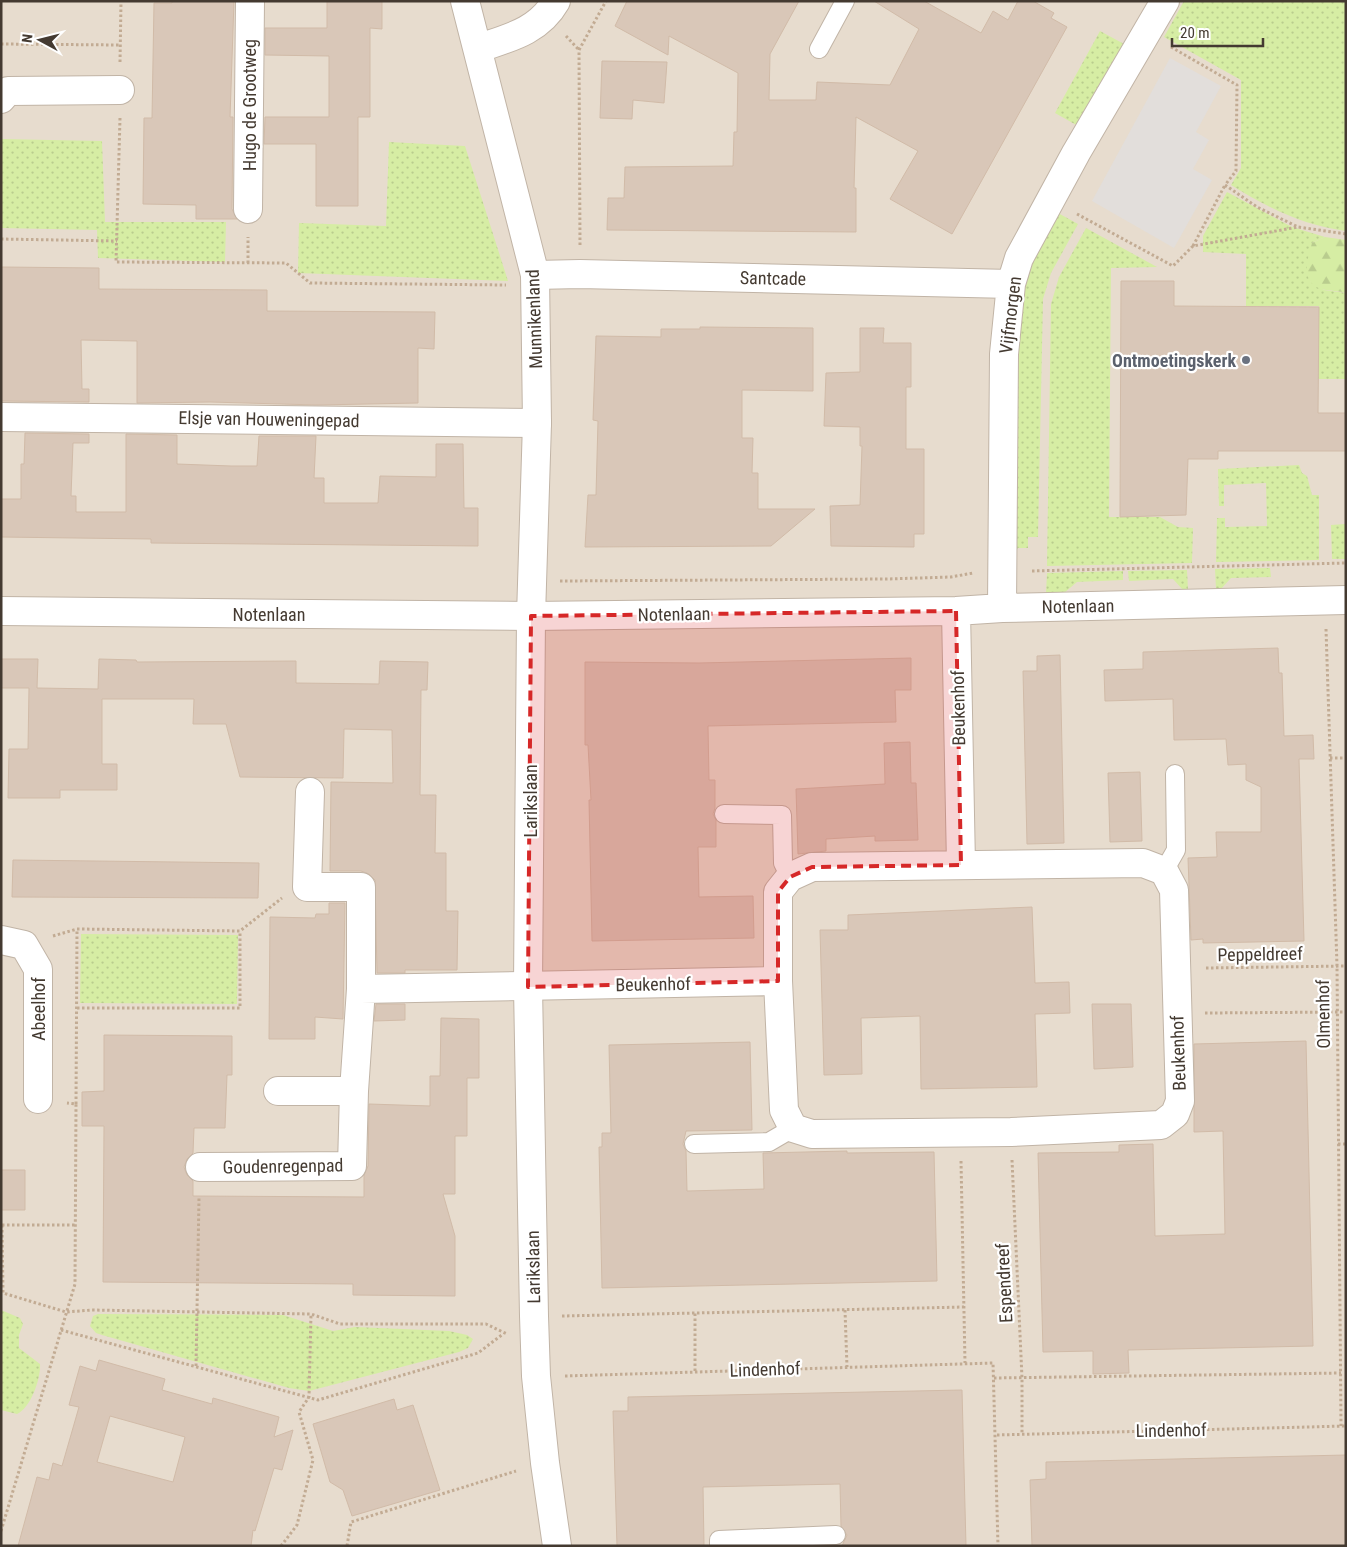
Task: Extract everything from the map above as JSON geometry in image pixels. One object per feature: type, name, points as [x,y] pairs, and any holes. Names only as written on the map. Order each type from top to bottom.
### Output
[{"type":"street","name":"Hugo de Grootweg","points":[[248,209],[250,1]]},
{"type":"street","name":"Munnikenland","points":[[465,1],[535,275],[537,423],[531,616]]},
{"type":"street","points":[[478,48],[521,34],[548,15],[556,1]]},
{"type":"street","name":"Vijfmorgen","points":[[1002,608],[1004,354],[1011,284],[1019,258],[1076,153],[1165,1]]},
{"type":"street","points":[[1,99],[8,91],[120,90]]},
{"type":"street","name":"Santcade","points":[[535,275],[580,274],[1011,284]]},
{"type":"street","name":"Elsje van Houweningepad","points":[[1,417],[537,423]]},
{"type":"street","name":"Notenlaan","points":[[1,611],[531,616],[956,611],[1002,608],[1336,600]]},
{"type":"street","name":"Beukenhof","points":[[956,611],[961,865]]},
{"type":"street","name":"Larikslaan","points":[[531,616],[528,987],[534,1325],[536,1376],[545,1463],[558,1546]]},
{"type":"street","points":[[278,1091],[354,1091],[361,989],[361,887],[307,887],[310,792]]},
{"type":"street","points":[[793,1128],[784,1110],[778,981],[778,892],[790,877],[812,867],[1143,863],[1164,870]]},
{"type":"street","name":"Beukenhof","points":[[793,1128],[812,1134],[960,1133],[1161,1125],[1175,1114],[1180,1101],[1174,890],[1164,870]]},
{"type":"street","name":"Abeelhof","points":[[13,942],[38,969],[38,1100]]},
{"type":"street","name":"Beukenhof","points":[[528,987],[778,981]]},
{"type":"street","points":[[361,989],[528,987]]},
{"type":"street","name":"Goudenregenpad","points":[[200,1167],[352,1166],[354,1091]]},
{"type":"lane","points":[[819,49],[845,1]]},
{"type":"lane","points":[[1164,870],[1176,850],[1175,774]]},
{"type":"lane","points":[[724,814],[782,815],[783,863],[790,877]]},
{"type":"lane","points":[[694,1144],[769,1142],[793,1128]]},
{"type":"lane","points":[[719,1546],[719,1540],[836,1535]]},
{"type":"path","points":[[580,274],[579,50],[606,1]]},
{"type":"path","points":[[1052,200],[1173,266],[1193,246],[1224,185],[1236,170],[1237,85],[1147,32]]},
{"type":"path","points":[[1,44],[120,45]]},
{"type":"path","points":[[1224,185],[1257,206],[1298,228]]},
{"type":"path","points":[[1193,246],[1298,228],[1346,234]]},
{"type":"path","points":[[1,240],[117,241]]},
{"type":"path","points":[[532,581],[876,579],[951,577],[960,574],[1003,572],[1346,563]]},
{"type":"path","name":"Olmenhof","points":[[1336,600],[1330,758],[1337,966],[1341,1373],[1344,1426]]},
{"type":"path","points":[[1330,758],[1346,758]]},
{"type":"path","points":[[13,942],[77,929],[240,931],[277,900],[307,887]]},
{"type":"path","points":[[1,1531],[75,1284],[77,929]]},
{"type":"path","points":[[77,1008],[240,1008],[240,931]]},
{"type":"path","name":"Peppeldreef","points":[[1176,969],[1346,966]]},
{"type":"path","points":[[1177,1013],[1346,1012]]},
{"type":"path","points":[[38,1100],[76,1104]]},
{"type":"path","name":"Espendreef","points":[[1011,1132],[1022,1378],[1022,1434]]},
{"type":"path","points":[[960,1133],[964,1363]]},
{"type":"path","points":[[1338,1144],[1346,1144]]},
{"type":"path","points":[[196,1366],[195,1311],[200,1167]]},
{"type":"path","points":[[75,1225],[2,1225],[3,1293],[66,1312],[92,1310],[311,1314],[340,1324],[486,1324],[503,1334]]},
{"type":"path","points":[[61,1330],[318,1400],[478,1353],[503,1334],[534,1325],[695,1313],[964,1307]]},
{"type":"path","points":[[845,1310],[847,1367]]},
{"type":"path","points":[[695,1313],[695,1372]]},
{"type":"path","points":[[281,1546],[297,1525],[313,1460],[299,1412],[309,1396],[311,1314]]},
{"type":"path","name":"Lindenhof","points":[[536,1376],[993,1363],[994,1378]]},
{"type":"path","points":[[998,1546],[997,1435],[994,1378],[1341,1373]]},
{"type":"path","name":"Lindenhof","points":[[997,1435],[1344,1426]]},
{"type":"path","points":[[347,1546],[351,1522],[545,1463]]},
{"type":"highlighted area","points":[[956,611],[961,865],[812,867],[790,877],[778,892],[778,981],[528,987],[531,616]]},
{"type":"shaded area","points":[[1,1],[1346,1],[1346,1546],[1,1546]]},
{"type":"shaded area","points":[[1170,58],[1221,86],[1196,132],[1209,140],[1193,169],[1212,180],[1174,248],[1092,201]]},
{"type":"green space","points":[[1184,1],[1346,1],[1346,231],[1300,220],[1258,201],[1231,185],[1241,168],[1241,80],[1164,37]]},
{"type":"green space","points":[[1100,31],[1124,44],[1078,126],[1055,113]]},
{"type":"green space","points":[[1,139],[102,141],[105,222],[226,222],[225,262],[98,258],[97,230],[1,228]]},
{"type":"green space","points":[[389,142],[465,146],[508,281],[298,273],[299,223],[386,226]]},
{"type":"green space","points":[[1227,192],[1292,227],[1325,237],[1312,243],[1310,281],[1324,290],[1346,293],[1346,379],[1318,379],[1319,306],[1246,306],[1246,254],[1203,252],[1203,236]]},
{"type":"green space","points":[[1058,213],[1078,224],[1051,273],[1043,299],[1038,537],[1028,537],[1028,548],[1018,548],[1016,551],[1018,318],[1027,272]]},
{"type":"green space","points":[[1086,228],[1157,267],[1111,268],[1109,517],[1160,517],[1178,527],[1193,528],[1192,563],[1047,566],[1051,304],[1059,277]]},
{"type":"green space","points":[[1325,237],[1346,240],[1346,293],[1317,287],[1308,278],[1307,264],[1312,243]]},
{"type":"green space","points":[[1299,465],[1302,473],[1307,476],[1312,495],[1319,495],[1319,560],[1216,562],[1217,518],[1225,518],[1225,527],[1267,526],[1266,483],[1224,485],[1224,506],[1219,506],[1218,469]]},
{"type":"green space","points":[[1346,494],[1346,559],[1332,559],[1331,525],[1345,524]]},
{"type":"green space","points":[[1270,568],[1271,577],[1231,578],[1220,590],[1216,589],[1215,569]]},
{"type":"green space","points":[[1187,570],[1188,590],[1183,590],[1173,579],[1129,581],[1128,571]]},
{"type":"green space","points":[[1123,571],[1123,580],[1077,582],[1064,593],[1046,593],[1047,573]]},
{"type":"green space","points":[[81,934],[238,935],[237,1004],[80,1003]]},
{"type":"green space","points":[[1,1310],[20,1318],[23,1324],[19,1335],[19,1348],[40,1364],[39,1377],[31,1399],[27,1406],[17,1414],[1,1410]]},
{"type":"green space","points":[[98,1314],[283,1315],[333,1331],[355,1327],[449,1331],[467,1335],[473,1339],[468,1348],[459,1352],[309,1391],[289,1388],[96,1333],[90,1326],[93,1316]]},
{"type":"building","points":[[172,1],[234,1],[230,117],[233,117],[232,209],[237,219],[196,219],[196,205],[143,204],[144,118],[152,118],[154,3],[172,3]]},
{"type":"building","points":[[327,1],[382,1],[382,29],[370,28],[370,117],[358,117],[358,206],[316,206],[316,144],[264,144],[265,117],[329,117],[329,56],[265,55],[265,28],[327,28]]},
{"type":"building","points":[[627,1],[799,1],[770,54],[769,100],[816,100],[817,82],[890,85],[919,29],[874,1],[924,1],[981,33],[993,11],[1008,20],[1018,1],[1033,1],[1054,13],[1051,18],[1067,27],[952,234],[890,199],[918,151],[856,117],[854,188],[856,188],[856,232],[607,230],[608,198],[624,198],[625,167],[733,166],[734,132],[737,132],[738,73],[669,36],[668,55],[615,26]]},
{"type":"building","points":[[602,61],[667,62],[664,103],[633,100],[632,119],[600,118]]},
{"type":"building","points":[[1,267],[99,268],[99,289],[267,290],[267,311],[435,312],[434,349],[418,348],[418,403],[317,405],[210,402],[137,403],[137,341],[81,340],[82,389],[89,389],[89,402],[1,401]]},
{"type":"building","points":[[1121,281],[1174,281],[1174,306],[1319,307],[1318,413],[1346,413],[1346,451],[1218,451],[1218,459],[1188,459],[1186,515],[1120,517]]},
{"type":"building","points":[[700,327],[813,328],[813,391],[742,390],[742,438],[753,438],[752,473],[758,473],[758,509],[815,509],[771,546],[585,547],[588,495],[596,495],[598,421],[593,420],[596,336],[661,337],[661,329],[700,329]]},
{"type":"building","points":[[860,328],[884,328],[883,343],[911,343],[911,387],[906,387],[906,449],[924,449],[924,534],[914,534],[914,547],[831,546],[830,506],[860,505],[862,446],[860,446],[860,427],[824,426],[826,373],[860,372]]},
{"type":"building","points":[[25,433],[89,434],[89,443],[73,443],[71,496],[76,496],[76,512],[126,512],[126,434],[177,435],[177,464],[231,466],[257,466],[259,436],[316,436],[314,478],[324,478],[324,503],[378,503],[380,476],[436,477],[436,444],[463,444],[464,508],[478,508],[478,546],[151,543],[151,539],[1,537],[1,499],[21,499],[21,464],[24,464]]},
{"type":"building","points":[[1278,648],[1279,673],[1282,673],[1284,736],[1313,735],[1314,759],[1299,759],[1304,941],[1203,943],[1203,939],[1191,940],[1188,858],[1217,857],[1216,832],[1261,832],[1261,787],[1246,780],[1246,764],[1228,765],[1226,739],[1174,740],[1173,699],[1105,701],[1104,670],[1143,669],[1143,652]]},
{"type":"building","points":[[1060,655],[1064,843],[1027,844],[1023,671],[1037,671],[1037,656]]},
{"type":"building","points":[[911,658],[911,690],[895,690],[896,722],[708,726],[709,780],[715,780],[715,808],[713,814],[716,820],[716,847],[698,847],[699,897],[753,896],[754,938],[592,941],[589,800],[591,800],[588,745],[585,745],[585,662],[699,663]]},
{"type":"building","points":[[1,659],[38,659],[37,688],[98,689],[99,659],[136,660],[137,662],[296,661],[296,683],[379,684],[380,661],[428,662],[427,690],[421,690],[420,795],[436,795],[435,853],[446,853],[446,911],[458,911],[457,970],[405,970],[405,973],[377,973],[375,880],[369,874],[361,871],[330,871],[331,782],[393,783],[392,730],[344,729],[343,778],[240,777],[226,724],[193,724],[194,699],[102,699],[102,764],[117,764],[117,790],[60,790],[60,798],[8,798],[9,749],[28,749],[29,688],[1,688]]},
{"type":"building","points":[[910,742],[911,783],[916,783],[918,840],[875,841],[875,836],[826,839],[826,851],[798,854],[796,789],[885,784],[884,743]]},
{"type":"building","points":[[1140,772],[1142,841],[1110,842],[1108,773]]},
{"type":"building","points":[[13,860],[259,863],[258,898],[12,897]]},
{"type":"building","points":[[329,903],[345,903],[343,1019],[315,1017],[315,1039],[269,1039],[270,917],[315,918],[316,914],[329,914]]},
{"type":"building","points":[[1032,907],[1035,983],[1069,982],[1070,1013],[1035,1014],[1037,1087],[921,1089],[920,1016],[861,1018],[862,1074],[824,1075],[820,930],[848,930],[848,915]]},
{"type":"building","points":[[376,1004],[405,1004],[405,1020],[374,1021]]},
{"type":"building","points":[[1092,1004],[1131,1004],[1133,1067],[1094,1069]]},
{"type":"building","points":[[441,1018],[479,1019],[479,1078],[467,1078],[467,1136],[455,1136],[455,1194],[443,1194],[455,1236],[455,1296],[353,1295],[353,1284],[103,1282],[104,1126],[82,1126],[82,1092],[104,1091],[104,1035],[232,1036],[232,1075],[227,1075],[225,1128],[194,1128],[193,1153],[187,1159],[184,1167],[187,1175],[193,1181],[193,1196],[364,1197],[364,1175],[368,1166],[369,1104],[430,1106],[430,1076],[440,1076]]},
{"type":"building","points":[[1306,1041],[1313,1346],[1128,1350],[1129,1373],[1093,1374],[1093,1351],[1043,1352],[1038,1153],[1119,1152],[1119,1145],[1153,1144],[1155,1236],[1225,1234],[1223,1131],[1194,1132],[1194,1044]]},
{"type":"building","points":[[750,1042],[752,1130],[686,1131],[683,1144],[686,1151],[687,1191],[764,1189],[763,1153],[847,1151],[847,1153],[934,1152],[937,1281],[602,1288],[599,1147],[602,1147],[602,1133],[611,1133],[609,1045]]},
{"type":"building","points":[[1,1170],[25,1170],[25,1210],[1,1210]]},
{"type":"building","points":[[99,1360],[165,1379],[162,1390],[212,1404],[213,1398],[279,1417],[274,1437],[293,1430],[282,1470],[274,1468],[255,1531],[253,1530],[251,1546],[18,1546],[37,1477],[49,1480],[53,1463],[62,1466],[79,1407],[69,1405],[80,1366],[96,1371]],"holes":[[[110,1416],[185,1437],[173,1482],[97,1462]]]},
{"type":"building","points":[[962,1390],[966,1546],[842,1546],[847,1535],[841,1526],[840,1484],[703,1487],[704,1546],[617,1546],[613,1411],[628,1411],[628,1397]]},
{"type":"building","points":[[394,1399],[397,1410],[413,1405],[440,1490],[352,1516],[343,1490],[330,1482],[313,1424]]},
{"type":"building","points":[[1346,1455],[1346,1546],[1032,1546],[1030,1480],[1046,1479],[1046,1462]]},
{"type":"place","name":"Ontmoetingskerk","points":[[1246,360]]}]
